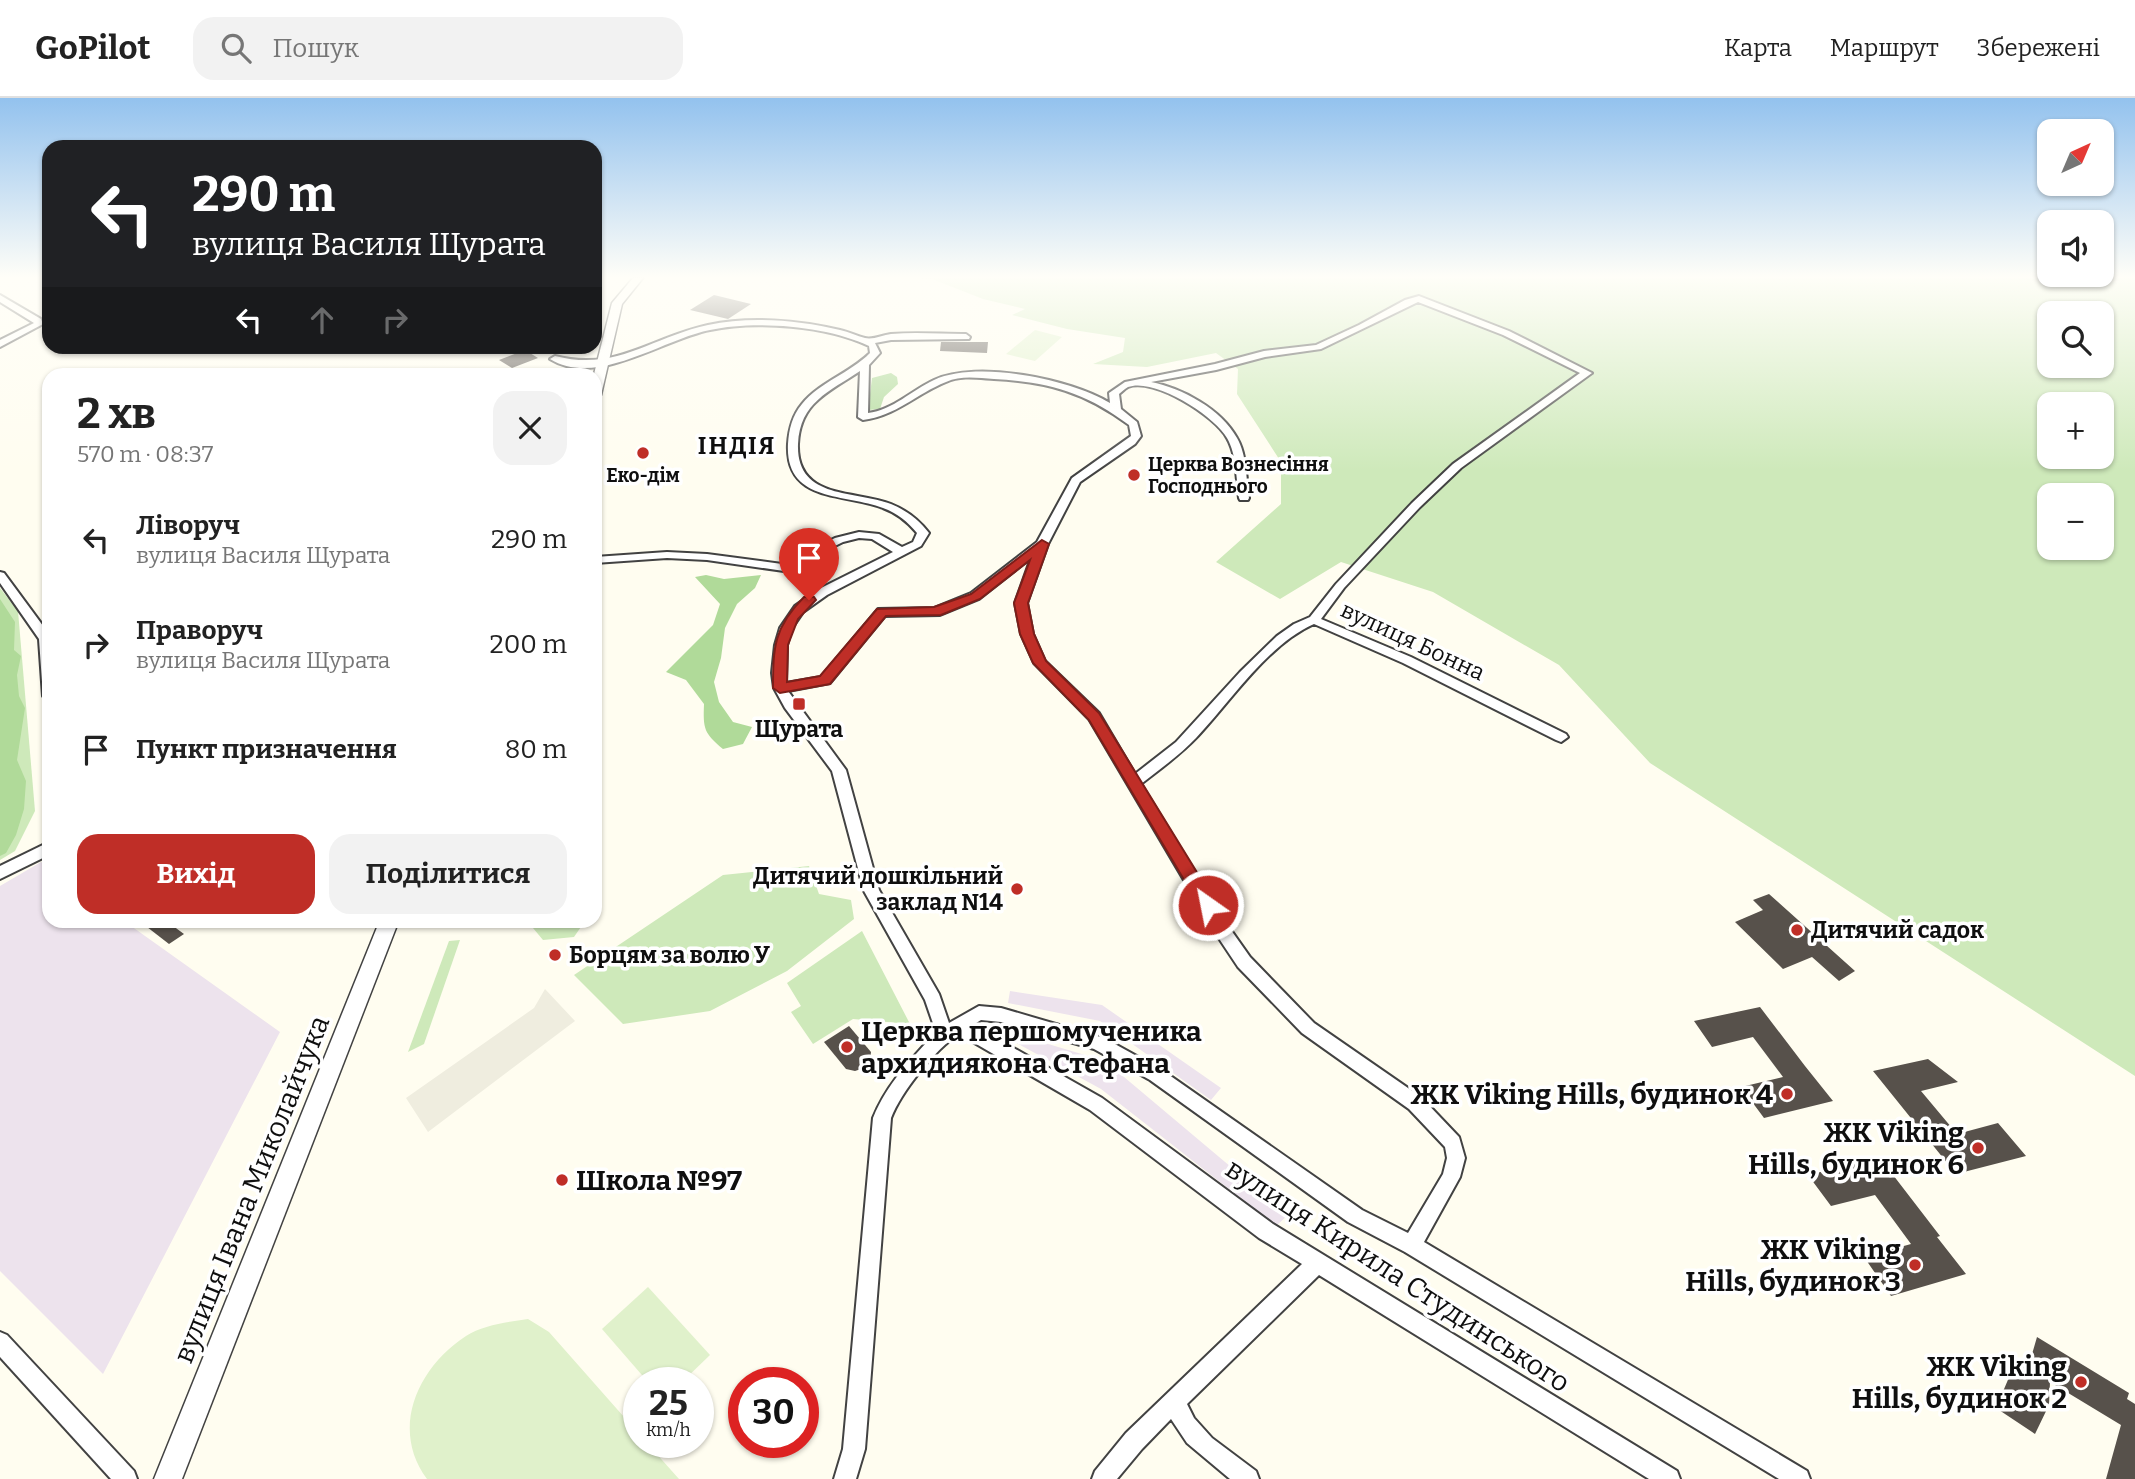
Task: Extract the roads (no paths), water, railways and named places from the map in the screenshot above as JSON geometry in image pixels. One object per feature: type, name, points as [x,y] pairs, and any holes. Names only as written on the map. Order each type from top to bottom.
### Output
[{"type":"street","points":[[600,368],[606,342]]},
{"type":"street","points":[[555,359],[574,363],[601,363],[668,342]]},
{"type":"street","points":[[870,342],[875,353],[865,366],[831,385],[807,406],[798,418],[793,458],[800,476],[823,492],[883,504],[908,518],[923,533],[923,538],[902,552],[823,592],[799,609],[786,628],[780,645],[780,688],[839,770],[872,891],[952,1030]]},
{"type":"street","points":[[1116,409],[1114,393],[1118,388],[1137,382],[1216,367],[1264,354],[1318,347],[1328,342]]},
{"type":"street","points":[[1314,620],[1340,586],[1416,505],[1457,466],[1587,373],[1525,342]]},
{"type":"street","points":[[865,366],[863,417],[873,417],[904,403],[943,379],[961,374],[1036,377],[1069,387],[1116,409],[1134,424],[1136,436],[1120,452],[1076,480],[1042,544],[1021,603],[1027,634],[1040,663],[1089,710],[1220,927],[1244,962],[1308,1028],[1415,1103],[1453,1143],[1456,1158],[1451,1177],[1412,1245]]},
{"type":"street","points":[[1137,382],[1151,383],[1176,394],[1208,413],[1233,438],[1244,498]]},
{"type":"street","points":[[602,559],[667,555],[707,557],[784,568],[839,540],[859,534],[875,536],[902,552]]},
{"type":"street","points":[[780,688],[825,680],[882,612],[936,612],[975,596],[1042,544]]},
{"type":"street","points":[[0,575],[42,632]]},
{"type":"street","name":"вулиця Бонна","points":[[1134,782],[1182,744],[1220,701],[1283,638],[1297,626],[1314,620],[1407,660],[1561,737]]},
{"type":"street","points":[[0,873],[42,852]]},
{"type":"street","name":"вулиця Івана Миколайчука","points":[[168,1479],[387,928]]},
{"type":"street","points":[[845,1479],[854,1449],[882,1118],[887,1101],[897,1085],[952,1030],[979,1013],[1001,1015],[1098,1043],[1156,1075],[1355,1216],[1412,1245],[1799,1479]]},
{"type":"street","name":"вулиця Кирила Студинського","points":[[952,1030],[1096,1104],[1266,1231],[1669,1479]]},
{"type":"street","points":[[1103,1479],[1134,1441],[1318,1262]]},
{"type":"street","points":[[0,1342],[126,1479]]},
{"type":"street","points":[[1175,1401],[1183,1423],[1193,1436],[1248,1479]]},
{"type":"place","name":"Еко-дім","points":[[643,453]]},
{"type":"place","name":"Церква Вознесіння Господнього","points":[[1134,475]]},
{"type":"place","name":"Щурата","points":[[799,704]]},
{"type":"place","name":"Дитячий дошкільний заклад N14","points":[[1017,889]]},
{"type":"place","name":"Дитячий садок","points":[[1797,930]]},
{"type":"place","name":"Борцям за волю У","points":[[555,955]]},
{"type":"place","name":"Церква першомученика архидиякона Стефана","points":[[847,1047]]},
{"type":"place","name":"ЖК Viking Hills, будинок 4","points":[[1787,1094]]},
{"type":"place","name":"ЖК Viking Hills, будинок 6","points":[[1978,1148]]},
{"type":"place","name":"Школа №97","points":[[562,1180]]},
{"type":"place","name":"ЖК Viking Hills, будинок 3","points":[[1915,1265]]},
{"type":"place","name":"ЖК Viking Hills, будинок 2","points":[[2081,1382]]},
{"type":"district","name":"ІНДІЯ","points":[[737,446]]}]
